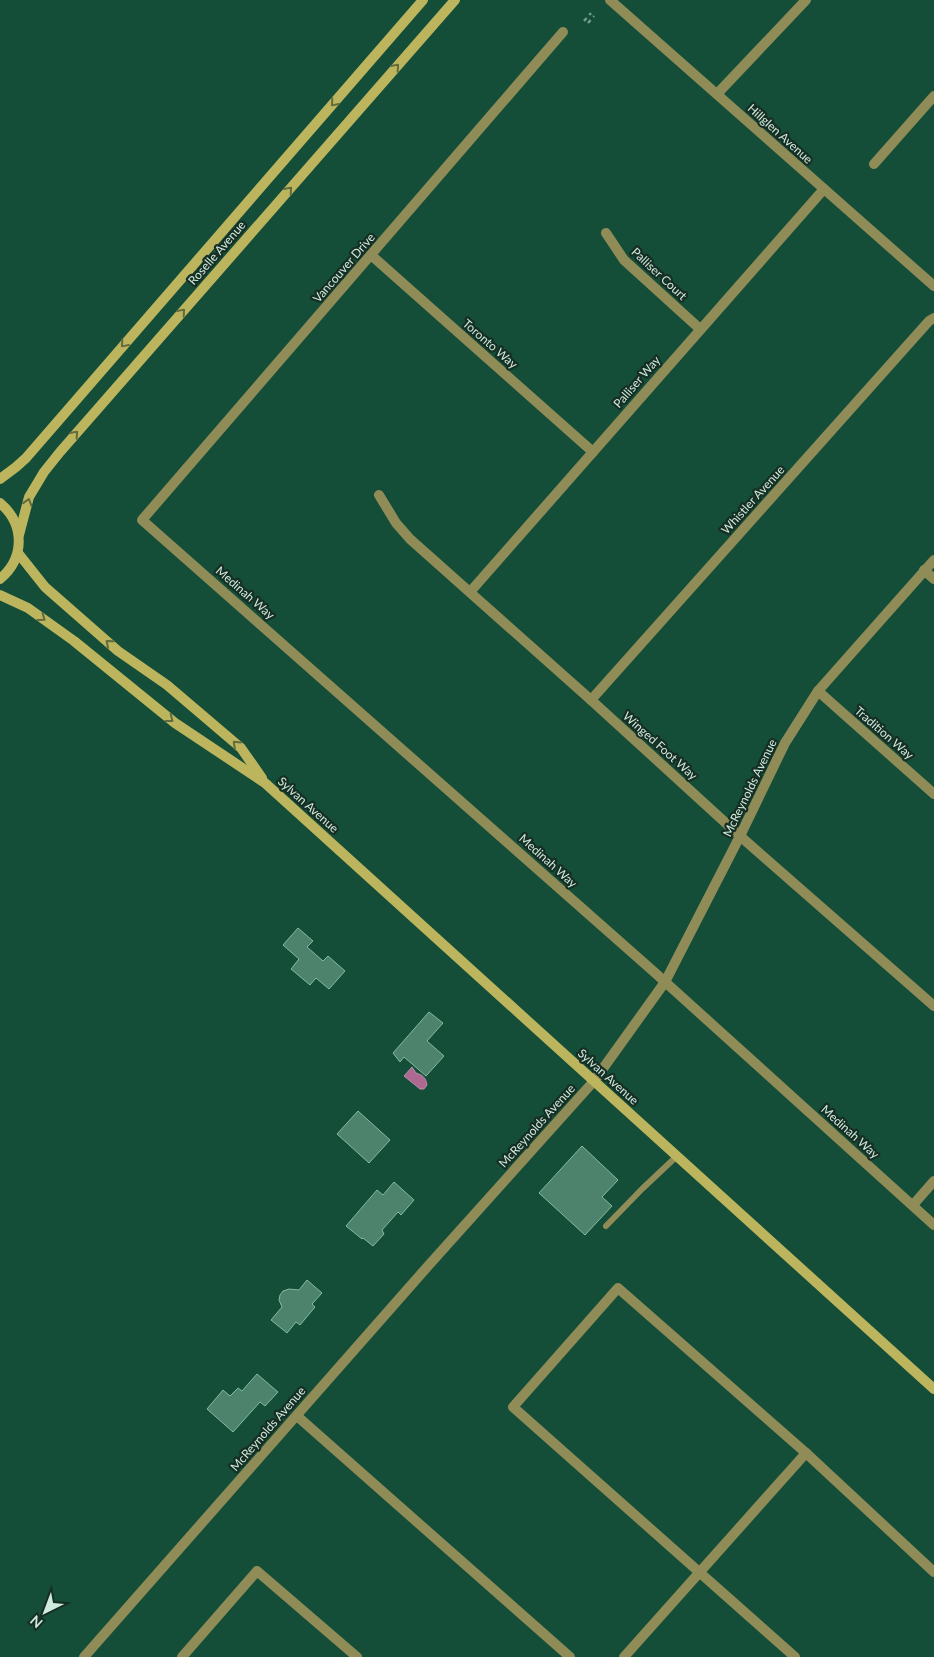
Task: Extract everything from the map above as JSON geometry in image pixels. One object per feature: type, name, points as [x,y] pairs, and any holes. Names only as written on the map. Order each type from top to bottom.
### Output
[{"type":"main road","name":"Roselle Avenue","points":[[0,480],[26,458],[423,0]]},
{"type":"main road","name":"Roselle Avenue","points":[[18,553],[19,535],[29,497],[41,476],[455,0]]},
{"type":"main road","points":[[0,503],[14,519],[19,535]]},
{"type":"main road","points":[[0,579],[13,565],[18,553]]},
{"type":"main road","name":"Sylvan Avenue","points":[[18,553],[34,575],[50,591],[118,651],[167,685],[241,748],[265,783]]},
{"type":"main road","name":"Sylvan Avenue","points":[[0,595],[28,608],[74,641],[175,724],[265,783],[934,1389]]},
{"type":"street","name":"Hillglen Avenue","points":[[610,0],[934,286]]},
{"type":"street","points":[[717,94],[806,0]]},
{"type":"street","name":"Vancouver Drive","points":[[142,520],[564,32]]},
{"type":"street","points":[[874,164],[934,96]]},
{"type":"street","name":"Palliser Way","points":[[470,592],[824,189]]},
{"type":"street","name":"Palliser Court","points":[[606,233],[624,260],[700,329]]},
{"type":"street","name":"Toronto Way","points":[[371,256],[593,452]]},
{"type":"street","name":"Whistler Avenue","points":[[591,700],[929,321],[934,318]]},
{"type":"street","name":"Winged Foot Way","points":[[379,495],[396,523],[410,539],[740,836],[934,1006]]},
{"type":"street","name":"Medinah Way","points":[[142,520],[665,982],[934,1225]]},
{"type":"street","name":"McReynolds Avenue","points":[[84,1657],[428,1266],[594,1081],[665,982],[740,836],[785,743],[818,691],[934,560]]},
{"type":"street","points":[[924,570],[934,579]]},
{"type":"street","name":"Tradition Way","points":[[818,691],[934,794]]},
{"type":"street","points":[[913,1205],[934,1181]]},
{"type":"street","points":[[795,1657],[513,1407],[618,1288],[806,1453],[934,1572]]},
{"type":"street","points":[[297,1416],[570,1657]]},
{"type":"street","points":[[624,1657],[806,1453]]},
{"type":"street","points":[[182,1657],[257,1571],[357,1657]]},
{"type":"lane","points":[[606,1226],[642,1188],[677,1156]]},
{"type":"path","points":[[584,21],[591,12]]},
{"type":"path","points":[[588,23],[594,16]]},
{"type":"shaded area","points":[[412,1067],[416,1073],[425,1079],[427,1085],[424,1089],[420,1089],[404,1076]]},
{"type":"building","points":[[298,928],[313,941],[307,947],[323,961],[328,956],[345,971],[329,989],[316,978],[310,985],[291,969],[299,959],[283,945]]},
{"type":"building","points":[[429,1012],[443,1023],[427,1041],[444,1056],[426,1076],[404,1057],[400,1062],[393,1053]]},
{"type":"building","points":[[358,1111],[390,1140],[369,1163],[337,1134]]},
{"type":"building","points":[[582,1146],[618,1180],[602,1197],[612,1206],[585,1235],[539,1193]]},
{"type":"building","points":[[394,1182],[414,1200],[401,1215],[398,1212],[382,1230],[384,1234],[373,1246],[346,1226],[377,1190],[383,1195]]},
{"type":"building","points":[[307,1280],[322,1293],[312,1304],[315,1307],[300,1325],[296,1322],[287,1333],[271,1320],[282,1307],[279,1300],[280,1295],[283,1291],[289,1289],[299,1290]]},
{"type":"building","points":[[257,1374],[278,1392],[265,1406],[260,1402],[233,1432],[207,1409],[223,1390],[230,1396],[238,1388],[242,1391]]}]
